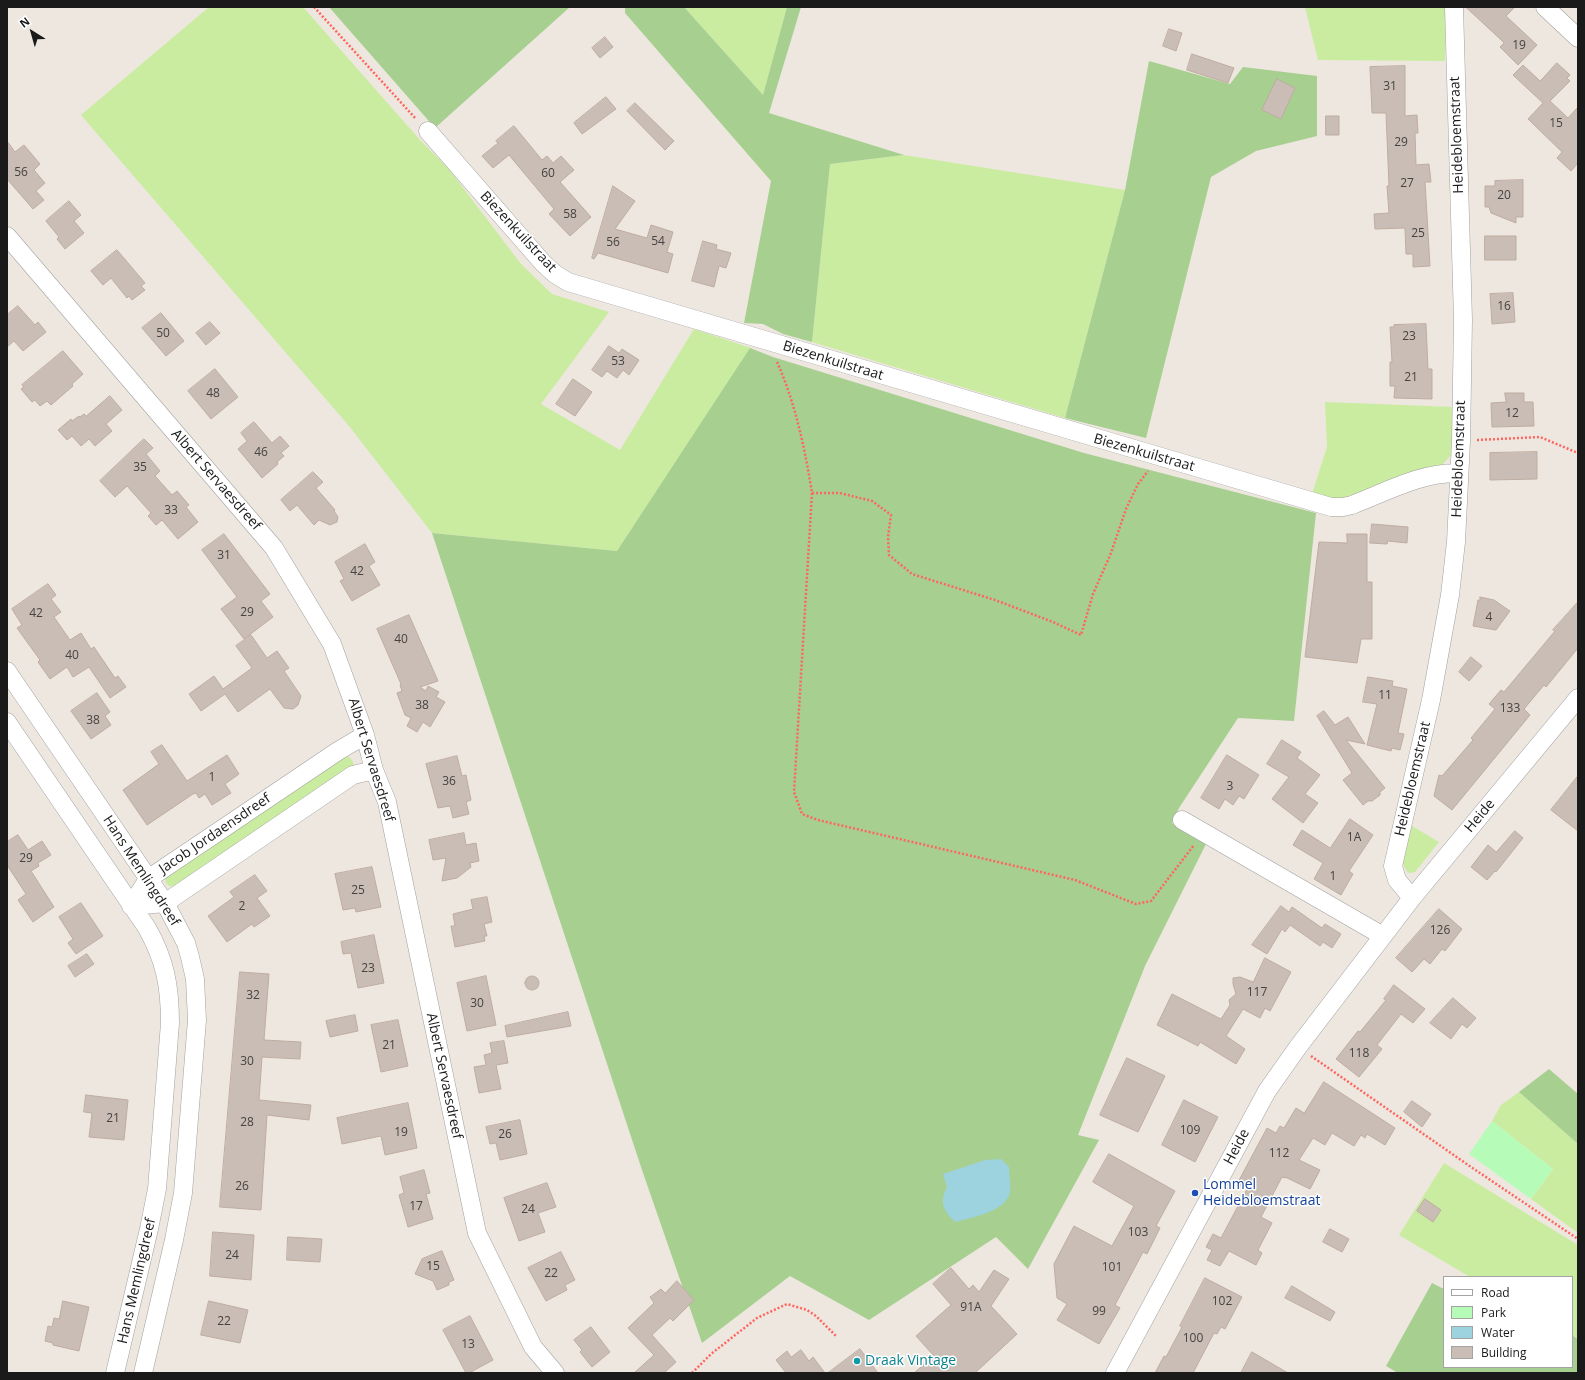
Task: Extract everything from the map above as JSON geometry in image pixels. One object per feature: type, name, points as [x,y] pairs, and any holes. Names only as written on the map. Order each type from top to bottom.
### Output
[{"type":"street","name":"Heidebloemstraat","points":[[1412,898],[1397,880],[1393,866],[1431,700],[1450,595],[1456,542],[1461,441],[1463,320],[1454,7]]},
{"type":"street","points":[[1545,7],[1578,38]]},
{"type":"street","name":"Biezenkuilstraat","points":[[428,131],[543,263],[555,274],[568,282],[1331,507],[1352,505],[1427,476],[1443,473],[1459,473]]},
{"type":"street","name":"Albert Servaesdreef","points":[[7,236],[274,548],[332,644],[365,735],[374,770],[387,802],[477,1233],[533,1347],[555,1373]]},
{"type":"street","name":"Hans Memlingdreef","points":[[7,671],[165,903],[186,943],[195,979],[197,1020],[183,1193],[144,1373]]},
{"type":"street","name":"Heide","points":[[1115,1373],[1267,1091],[1298,1047],[1412,898],[1578,698]]},
{"type":"street","name":"Hans Memlingdreef","points":[[7,722],[132,906],[156,944],[165,969],[170,996],[170,1023],[157,1189],[115,1373]]},
{"type":"street","name":"Jacob Jordaensdreef","points":[[132,906],[148,879],[338,751],[365,735]]},
{"type":"street","name":"Jacob Jordaensdreef","points":[[132,906],[165,903],[353,775],[374,770]]},
{"type":"street","points":[[1182,820],[1383,936]]},
{"type":"street","points":[[157,1189],[183,1193]]},
{"type":"path","points":[[314,7],[428,131]]},
{"type":"path","points":[[784,378],[806,455],[812,493],[794,792],[802,814],[818,820],[1075,880],[1136,904],[1151,901],[1204,833]]},
{"type":"path","points":[[1461,441],[1540,437],[1578,453]]},
{"type":"path","points":[[812,493],[840,493],[872,500],[890,515],[888,537],[889,555],[912,574],[996,600],[1053,622],[1081,635],[1093,594],[1111,554],[1126,509],[1138,484],[1159,457]]},
{"type":"path","points":[[1298,1047],[1578,1239]]},
{"type":"path","points":[[692,1373],[711,1354],[757,1318],[787,1304],[807,1310],[816,1316],[836,1337]]},
{"type":"green space","points":[[209,7],[303,7],[420,140],[448,168],[521,264],[552,294],[609,312],[541,404],[620,450],[694,329],[751,348],[617,551],[432,533],[349,426],[81,115]]},
{"type":"green space","points":[[329,7],[570,7],[435,128]]},
{"type":"green space","points":[[625,7],[684,7],[763,95],[787,7],[801,7],[769,113],[904,155],[830,164],[812,342],[783,334],[763,324],[744,323],[771,181],[625,13]]},
{"type":"green space","points":[[684,7],[787,7],[763,95]]},
{"type":"green space","points":[[1305,7],[1445,7],[1445,61],[1318,60]]},
{"type":"green space","points":[[1149,61],[1230,84],[1243,67],[1317,76],[1317,136],[1256,151],[1211,177],[1146,438],[1065,418],[1125,190]]},
{"type":"green space","points":[[904,155],[1125,190],[1065,418],[812,342],[830,164]]},
{"type":"green space","points":[[750,348],[773,357],[1084,453],[1316,513],[1294,721],[1238,718],[1179,808],[1172,823],[1206,844],[1145,966],[1078,1135],[1099,1140],[1028,1269],[996,1237],[869,1320],[790,1276],[702,1343],[642,1170],[432,533],[617,551]]},
{"type":"green space","points":[[1325,402],[1453,407],[1451,455],[1442,465],[1343,499],[1327,498],[1312,494],[1327,447]]},
{"type":"green space","points":[[344,755],[351,759],[354,767],[174,887],[169,886],[166,883],[165,879],[167,873]]},
{"type":"green space","points":[[1412,826],[1439,842],[1415,872],[1409,873],[1403,863],[1403,857],[1405,844]]},
{"type":"green space","points":[[1549,1069],[1578,1094],[1578,1144],[1519,1092]]},
{"type":"green space","points":[[1519,1092],[1578,1144],[1578,1233],[1531,1199],[1553,1169],[1492,1121],[1501,1105]]},
{"type":"green space","points":[[1492,1121],[1553,1169],[1531,1199],[1469,1154]]},
{"type":"green space","points":[[1444,1163],[1578,1245],[1578,1338],[1573,1336],[1573,1276],[1468,1276],[1399,1235]]},
{"type":"green space","points":[[1432,1283],[1443,1288],[1443,1368],[1573,1368],[1573,1336],[1578,1339],[1578,1373],[1398,1373],[1386,1366]]},
{"type":"water","points":[[1001,1159],[1009,1167],[1010,1192],[1007,1199],[995,1209],[987,1213],[955,1222],[945,1210],[943,1202],[947,1187],[943,1174],[985,1160]]},
{"type":"building","points":[[1466,7],[1515,7],[1506,16],[1537,45],[1518,65],[1500,47],[1504,43]]},
{"type":"building","points":[[1169,29],[1182,33],[1176,51],[1163,46]]},
{"type":"building","points":[[605,37],[613,47],[600,58],[592,48]]},
{"type":"building","points":[[1192,54],[1234,68],[1228,83],[1187,70]]},
{"type":"building","points":[[1557,63],[1570,75],[1567,78],[1570,81],[1550,101],[1568,118],[1578,107],[1578,163],[1571,171],[1557,158],[1562,152],[1528,119],[1543,103],[1513,75],[1523,65],[1540,81]]},
{"type":"building","points":[[1405,66],[1405,116],[1417,115],[1418,133],[1415,133],[1416,165],[1429,164],[1431,182],[1425,182],[1430,266],[1413,267],[1413,254],[1406,254],[1405,228],[1375,229],[1374,214],[1389,213],[1387,186],[1389,186],[1386,113],[1372,113],[1370,67]]},
{"type":"building","points":[[1277,79],[1295,88],[1281,119],[1262,110]]},
{"type":"building","points":[[606,97],[616,109],[582,134],[574,123]]},
{"type":"building","points":[[635,103],[674,141],[665,150],[627,111]]},
{"type":"building","points":[[1326,116],[1339,116],[1339,135],[1326,135]]},
{"type":"building","points":[[514,126],[542,160],[547,156],[553,163],[561,156],[574,170],[560,182],[591,217],[570,236],[549,214],[554,209],[509,155],[493,168],[482,156],[498,143],[496,141]]},
{"type":"building","points":[[7,141],[15,152],[24,145],[40,164],[34,170],[45,183],[36,191],[44,200],[33,209],[7,179]]},
{"type":"building","points":[[1523,180],[1523,217],[1516,217],[1516,223],[1491,213],[1489,207],[1485,207],[1485,186],[1495,186],[1495,181]]},
{"type":"building","points":[[613,186],[635,201],[615,229],[647,238],[651,225],[673,232],[667,252],[673,254],[668,273],[598,253],[594,259],[592,258]]},
{"type":"building","points":[[69,201],[81,215],[74,221],[84,233],[65,249],[57,239],[59,237],[46,221]]},
{"type":"building","points":[[1485,236],[1516,236],[1516,260],[1485,260]]},
{"type":"building","points":[[703,241],[717,245],[716,249],[731,253],[726,268],[719,266],[714,287],[692,281]]},
{"type":"building","points":[[117,250],[145,283],[141,286],[145,290],[132,300],[129,296],[127,298],[111,278],[103,285],[91,271]]},
{"type":"building","points":[[1513,293],[1515,322],[1492,324],[1490,294]]},
{"type":"building","points":[[18,306],[35,325],[38,322],[46,332],[23,351],[14,341],[7,347],[7,315]]},
{"type":"building","points":[[161,313],[184,341],[166,356],[142,328]]},
{"type":"building","points":[[210,322],[220,333],[206,345],[196,333]]},
{"type":"building","points":[[1426,324],[1428,369],[1432,369],[1432,399],[1394,398],[1395,386],[1390,386],[1390,362],[1392,362],[1390,327],[1394,327],[1394,325]]},
{"type":"building","points":[[609,346],[619,353],[622,349],[639,360],[629,375],[623,370],[617,378],[607,371],[602,377],[592,370]]},
{"type":"building","points":[[63,351],[83,374],[72,384],[73,386],[51,405],[47,401],[40,406],[35,400],[32,402],[21,389],[24,387],[22,385]]},
{"type":"building","points":[[215,369],[238,397],[211,419],[188,391]]},
{"type":"building","points":[[573,379],[592,392],[575,416],[556,404]]},
{"type":"building","points":[[1505,393],[1524,393],[1524,402],[1533,402],[1534,426],[1492,427],[1491,403],[1506,402]]},
{"type":"building","points":[[110,396],[122,410],[106,424],[112,431],[95,446],[89,439],[81,446],[72,436],[67,440],[58,430],[71,419],[72,421],[84,414],[86,416]]},
{"type":"building","points":[[254,422],[272,443],[280,436],[289,446],[281,453],[284,456],[277,462],[278,464],[262,478],[238,449],[247,441],[241,433]]},
{"type":"building","points":[[144,439],[153,448],[146,454],[160,471],[155,476],[172,495],[177,491],[189,505],[186,507],[198,522],[178,539],[162,520],[156,525],[148,516],[151,513],[127,486],[115,497],[100,481]]},
{"type":"building","points":[[1537,452],[1537,479],[1490,480],[1490,453]]},
{"type":"building","points":[[313,472],[323,482],[316,488],[335,510],[334,511],[338,517],[337,522],[330,525],[319,520],[314,525],[297,505],[290,511],[281,500]]},
{"type":"building","points":[[1372,524],[1408,527],[1407,543],[1388,541],[1387,544],[1370,543]]},
{"type":"building","points":[[224,534],[270,594],[261,601],[273,617],[244,639],[221,609],[237,597],[202,550]]},
{"type":"building","points":[[1347,534],[1367,534],[1367,582],[1372,582],[1372,639],[1361,639],[1357,663],[1305,657],[1319,542],[1347,543]]},
{"type":"building","points":[[365,544],[375,562],[369,566],[380,585],[352,601],[340,581],[344,579],[335,562]]},
{"type":"building","points":[[48,584],[56,595],[51,599],[61,612],[54,617],[70,640],[81,633],[91,649],[94,647],[115,678],[118,676],[126,687],[110,698],[89,667],[73,677],[67,667],[50,679],[38,662],[40,660],[17,628],[22,625],[12,609]]},
{"type":"building","points":[[1480,597],[1494,600],[1510,611],[1496,630],[1473,626],[1478,600],[1480,600]]},
{"type":"building","points":[[1578,602],[1578,648],[1546,687],[1544,685],[1524,709],[1530,715],[1452,810],[1434,796],[1439,775],[1442,776],[1473,740],[1471,738],[1495,709],[1489,704],[1501,690],[1504,692],[1555,631],[1553,630]]},
{"type":"building","points":[[409,615],[438,681],[420,687],[426,691],[428,686],[439,692],[436,697],[445,702],[430,727],[423,722],[417,732],[407,726],[411,718],[405,715],[397,693],[402,691],[401,684],[377,629]]},
{"type":"building","points":[[251,635],[267,658],[277,651],[289,668],[284,671],[301,696],[298,705],[293,709],[284,708],[270,689],[238,712],[225,694],[201,711],[189,694],[214,676],[223,689],[252,668],[236,646]]},
{"type":"building","points":[[1471,657],[1482,666],[1469,681],[1459,672]]},
{"type":"building","points":[[1368,677],[1393,681],[1392,686],[1407,689],[1398,733],[1404,734],[1400,750],[1392,748],[1391,751],[1367,745],[1377,704],[1363,702]]},
{"type":"building","points":[[97,693],[110,712],[105,716],[111,725],[91,739],[71,711]]},
{"type":"building","points":[[1324,711],[1335,725],[1348,717],[1365,744],[1346,740],[1385,788],[1380,792],[1380,795],[1372,801],[1368,801],[1363,805],[1343,780],[1352,773],[1317,716]]},
{"type":"building","points":[[1282,740],[1301,752],[1297,758],[1320,775],[1305,794],[1318,803],[1303,823],[1272,799],[1289,777],[1267,764]]},
{"type":"building","points":[[162,745],[187,781],[227,755],[239,774],[225,784],[231,793],[212,805],[205,794],[199,798],[196,793],[193,794],[147,825],[123,790],[159,764],[151,752]]},
{"type":"building","points":[[1227,755],[1259,775],[1244,799],[1239,796],[1233,805],[1225,799],[1219,809],[1201,798]]},
{"type":"building","points":[[457,756],[462,776],[466,775],[471,800],[466,802],[469,814],[453,818],[450,806],[438,808],[426,764]]},
{"type":"building","points":[[1578,776],[1578,831],[1551,810]]},
{"type":"building","points":[[1350,819],[1373,835],[1349,871],[1353,874],[1341,895],[1314,879],[1323,863],[1293,845],[1302,830],[1330,848]]},
{"type":"building","points":[[1515,831],[1523,838],[1496,872],[1495,871],[1487,880],[1471,867],[1488,845],[1496,852]]},
{"type":"building","points":[[464,833],[466,845],[476,843],[479,861],[470,863],[471,867],[457,878],[442,881],[446,858],[433,860],[429,840]]},
{"type":"building","points":[[18,835],[28,850],[42,841],[51,855],[38,863],[39,866],[31,871],[54,907],[33,922],[18,900],[26,894],[7,865],[7,842]]},
{"type":"building","points":[[372,867],[381,907],[356,912],[355,908],[343,910],[335,874]]},
{"type":"building","points":[[255,875],[267,891],[257,898],[270,916],[254,927],[252,924],[227,942],[208,916],[234,897],[230,892]]},
{"type":"building","points":[[487,897],[492,922],[484,924],[487,936],[484,936],[485,941],[455,947],[451,926],[455,926],[453,914],[473,909],[471,900]]},
{"type":"building","points":[[81,903],[103,936],[76,954],[68,943],[73,939],[59,917]]},
{"type":"building","points":[[1281,906],[1289,912],[1292,907],[1322,928],[1325,924],[1341,934],[1332,948],[1323,942],[1320,946],[1290,925],[1285,932],[1282,929],[1267,954],[1252,945]]},
{"type":"building","points":[[1439,909],[1462,929],[1445,951],[1442,949],[1430,964],[1424,959],[1412,972],[1396,958]]},
{"type":"building","points":[[374,935],[384,983],[358,988],[351,953],[343,954],[341,942]]},
{"type":"building","points":[[87,954],[94,964],[75,977],[68,966]]},
{"type":"building","points":[[1265,958],[1291,972],[1270,1011],[1265,1008],[1260,1018],[1243,1009],[1226,1036],[1245,1049],[1236,1064],[1200,1042],[1198,1046],[1157,1025],[1172,994],[1221,1019],[1230,1005],[1229,1000],[1236,994],[1233,978],[1240,977],[1253,982]]},
{"type":"building","points":[[240,972],[269,974],[264,1040],[301,1042],[300,1059],[262,1057],[259,1100],[311,1105],[309,1120],[267,1115],[261,1210],[220,1207]]},
{"type":"building","points":[[486,976],[496,1025],[467,1031],[457,983]]},
{"type":"building","points":[[529,976],[535,976],[539,980],[539,986],[535,990],[529,990],[525,986],[525,980]]},
{"type":"building","points":[[1394,985],[1425,1009],[1413,1023],[1401,1014],[1377,1045],[1382,1049],[1359,1077],[1336,1059],[1358,1031],[1360,1032],[1386,1000],[1384,999]]},
{"type":"building","points":[[1453,998],[1476,1018],[1467,1028],[1462,1024],[1451,1039],[1430,1023]]},
{"type":"building","points":[[568,1012],[571,1026],[507,1037],[505,1026]]},
{"type":"building","points":[[355,1015],[358,1031],[330,1037],[326,1021]]},
{"type":"building","points":[[398,1020],[408,1066],[381,1072],[371,1025]]},
{"type":"building","points":[[504,1041],[508,1063],[496,1065],[501,1089],[479,1093],[474,1067],[486,1065],[484,1055],[492,1053],[490,1043]]},
{"type":"building","points":[[1127,1058],[1165,1076],[1138,1132],[1100,1115]]},
{"type":"building","points":[[1324,1082],[1395,1128],[1385,1145],[1367,1134],[1365,1138],[1361,1135],[1354,1146],[1332,1133],[1325,1145],[1313,1138],[1299,1160],[1320,1170],[1310,1189],[1282,1177],[1261,1217],[1272,1223],[1258,1250],[1262,1253],[1256,1265],[1229,1251],[1220,1266],[1207,1260],[1212,1250],[1206,1247],[1213,1234],[1221,1238],[1247,1189],[1237,1184],[1267,1128],[1276,1133],[1280,1126],[1284,1128],[1296,1108],[1304,1113]]},
{"type":"building","points":[[86,1095],[128,1100],[124,1140],[89,1137],[92,1113],[84,1112]]},
{"type":"building","points":[[1184,1100],[1218,1117],[1195,1162],[1162,1145]]},
{"type":"building","points":[[1412,1101],[1431,1114],[1422,1127],[1404,1112]]},
{"type":"building","points":[[408,1103],[417,1148],[385,1155],[381,1136],[342,1144],[337,1118]]},
{"type":"building","points":[[520,1120],[527,1154],[500,1160],[496,1143],[490,1144],[486,1127]]},
{"type":"building","points":[[1109,1154],[1175,1191],[1156,1226],[1160,1228],[1147,1254],[1143,1252],[1115,1305],[1120,1308],[1099,1344],[1057,1320],[1067,1304],[1057,1298],[1054,1264],[1074,1226],[1112,1246],[1134,1206],[1093,1182]]},
{"type":"building","points":[[424,1170],[430,1193],[426,1194],[433,1219],[408,1227],[399,1195],[404,1193],[400,1177]]},
{"type":"building","points":[[547,1183],[556,1207],[538,1213],[545,1232],[519,1241],[504,1198]]},
{"type":"building","points":[[1425,1199],[1441,1210],[1433,1222],[1417,1211]]},
{"type":"building","points":[[1330,1229],[1349,1239],[1342,1252],[1323,1242]]},
{"type":"building","points":[[213,1232],[254,1235],[251,1280],[210,1276]]},
{"type":"building","points":[[288,1237],[322,1239],[320,1262],[287,1260]]},
{"type":"building","points":[[442,1251],[454,1280],[449,1282],[449,1285],[437,1290],[433,1281],[415,1274],[422,1259]]},
{"type":"building","points":[[561,1252],[575,1280],[565,1285],[567,1290],[546,1301],[528,1268]]},
{"type":"building","points":[[951,1268],[969,1289],[973,1285],[979,1292],[994,1270],[1009,1279],[991,1306],[1017,1334],[975,1373],[914,1373],[934,1356],[916,1336],[951,1305],[933,1284]]},
{"type":"building","points":[[1205,1278],[1242,1297],[1225,1329],[1221,1327],[1217,1334],[1214,1333],[1193,1373],[1155,1373],[1164,1356],[1166,1357],[1182,1327],[1180,1326]]},
{"type":"building","points":[[677,1281],[694,1300],[673,1321],[670,1318],[652,1335],[676,1362],[664,1373],[634,1373],[654,1355],[628,1328],[654,1303],[650,1297],[661,1289],[665,1293]]},
{"type":"building","points":[[1292,1286],[1335,1312],[1330,1321],[1285,1298]]},
{"type":"building","points":[[63,1301],[89,1307],[79,1351],[53,1345],[53,1343],[45,1341],[48,1326],[52,1327],[54,1318],[59,1319]]},
{"type":"building","points":[[209,1301],[248,1310],[240,1343],[201,1335]]},
{"type":"building","points":[[470,1316],[493,1360],[469,1373],[466,1373],[443,1330]]},
{"type":"building","points":[[591,1327],[610,1352],[592,1367],[580,1352],[582,1350],[574,1340]]},
{"type":"building","name":"Draak Vintage","points":[[860,1349],[878,1373],[828,1373]]},
{"type":"building","points":[[801,1350],[809,1361],[813,1357],[825,1373],[786,1373],[776,1360],[787,1351],[791,1357]]},
{"type":"building","points":[[1252,1352],[1288,1373],[1241,1373]]},
{"type":"place","name":"Lommel Heidebloemstraat","points":[[1195,1193]]},
{"type":"place","name":"Draak Vintage","points":[[857,1361]]}]
